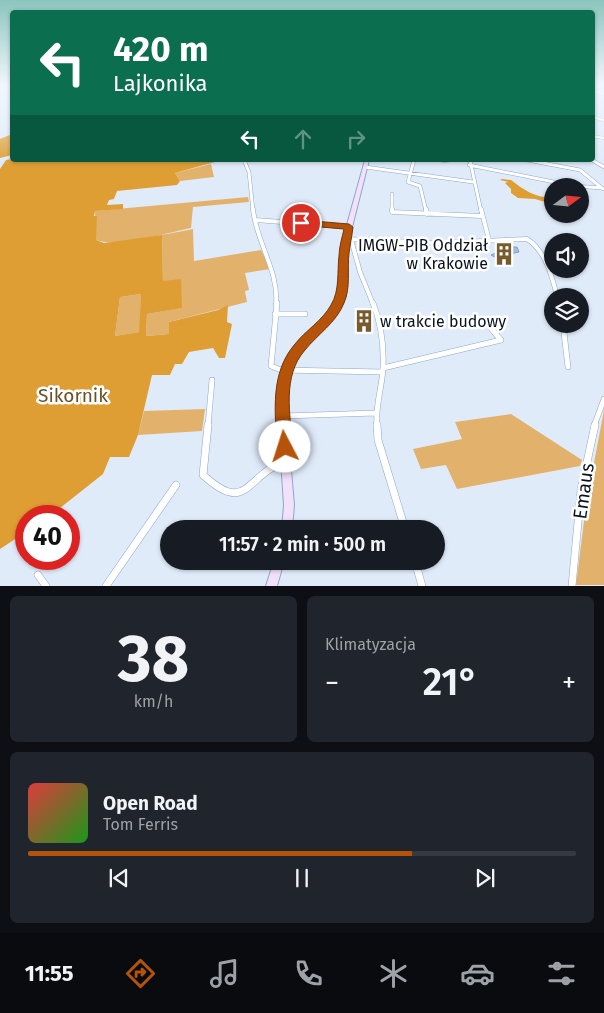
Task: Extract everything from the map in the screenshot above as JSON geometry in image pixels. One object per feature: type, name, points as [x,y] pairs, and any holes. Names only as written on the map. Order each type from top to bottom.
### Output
[{"type":"street","points":[[245,162],[250,172],[258,238],[271,267],[277,298],[270,365],[286,370],[383,370],[501,340],[489,326]]},
{"type":"street","points":[[288,520],[282,416],[282,391],[286,370],[298,348],[328,319],[338,304],[349,241],[349,227],[366,162]]},
{"type":"street","points":[[413,162],[409,174],[409,183],[420,186],[427,214]]},
{"type":"street","points":[[470,162],[473,182],[489,240]]},
{"type":"street","points":[[538,162],[580,170],[603,189]]},
{"type":"street","points":[[469,165],[574,186],[603,189]]},
{"type":"street","points":[[365,167],[473,182]]},
{"type":"street","points":[[392,194],[392,212],[482,216]]},
{"type":"street","points":[[255,220],[349,227]]},
{"type":"street","points":[[349,241],[439,243],[527,239],[533,242],[548,271],[554,288]]},
{"type":"street","points":[[349,241],[378,318],[383,370],[376,412],[378,440],[402,520]]},
{"type":"street","points":[[275,314],[305,314]]},
{"type":"street","points":[[564,333],[568,367]]},
{"type":"street","points":[[212,380],[203,475],[208,481],[220,492],[232,494],[245,489],[275,465],[286,461]]},
{"type":"street","name":"Emaus","points":[[572,586],[587,457],[595,420],[604,399]]},
{"type":"street","points":[[282,416],[376,412]]},
{"type":"street","points":[[106,586],[176,485]]},
{"type":"street","points":[[271,586],[276,570]]},
{"type":"street","points":[[418,570],[422,586]]},
{"type":"street","points":[[38,575],[46,586]]},
{"type":"shaded area","points":[[211,164],[214,177],[180,181],[175,173]]},
{"type":"shaded area","points":[[248,197],[249,202],[193,207],[191,228],[129,241],[105,242],[96,240],[95,211]]},
{"type":"shaded area","points":[[193,229],[194,261],[261,250],[270,269],[245,273],[249,290],[245,291],[247,302],[169,322],[169,334],[146,336],[147,314],[181,308],[163,282],[162,235]]},
{"type":"shaded area","points":[[141,294],[140,332],[115,336],[120,297]]},
{"type":"shaded area","points":[[205,409],[202,431],[138,435],[144,411]]},
{"type":"shaded area","points":[[604,410],[604,585],[576,585],[586,505]]},
{"type":"shaded area","points":[[511,414],[582,460],[580,466],[457,489],[446,465],[421,469],[413,449],[462,439],[455,422]]},
{"type":"green space","points":[[10,135],[10,156],[0,158],[0,139]]},
{"type":"green space","name":"Sikornik","points":[[10,159],[10,162],[215,162],[175,173],[180,181],[177,185],[117,191],[114,199],[109,200],[107,205],[123,204],[123,209],[95,211],[94,216],[97,216],[96,240],[104,243],[162,235],[163,281],[181,279],[182,308],[147,314],[146,336],[169,334],[169,322],[218,310],[228,305],[227,322],[232,324],[225,358],[219,358],[213,348],[189,352],[182,364],[175,364],[170,375],[152,375],[138,435],[129,457],[110,457],[103,474],[64,505],[15,505],[15,539],[0,549],[0,169],[6,160]],"holes":[[[141,294],[139,332],[115,336],[120,297]]]},
{"type":"green space","points":[[500,180],[511,180],[525,190],[544,197],[544,202],[518,198],[511,193],[511,189],[505,183],[508,182]]},
{"type":"building","name":"IMGW-PIB Oddział w Krakowie","points":[[511,247],[517,247],[519,252],[505,255],[508,257],[500,260],[491,255]]},
{"type":"place","name":"IMGW-PIB Oddział w Krakowie","points":[[504,254]]},
{"type":"place","name":"w trakcie budowy","points":[[364,321]]},
{"type":"route","points":[[285,447],[281,401],[286,370],[298,348],[328,319],[338,304],[342,294],[344,253],[349,227],[301,223]]}]
